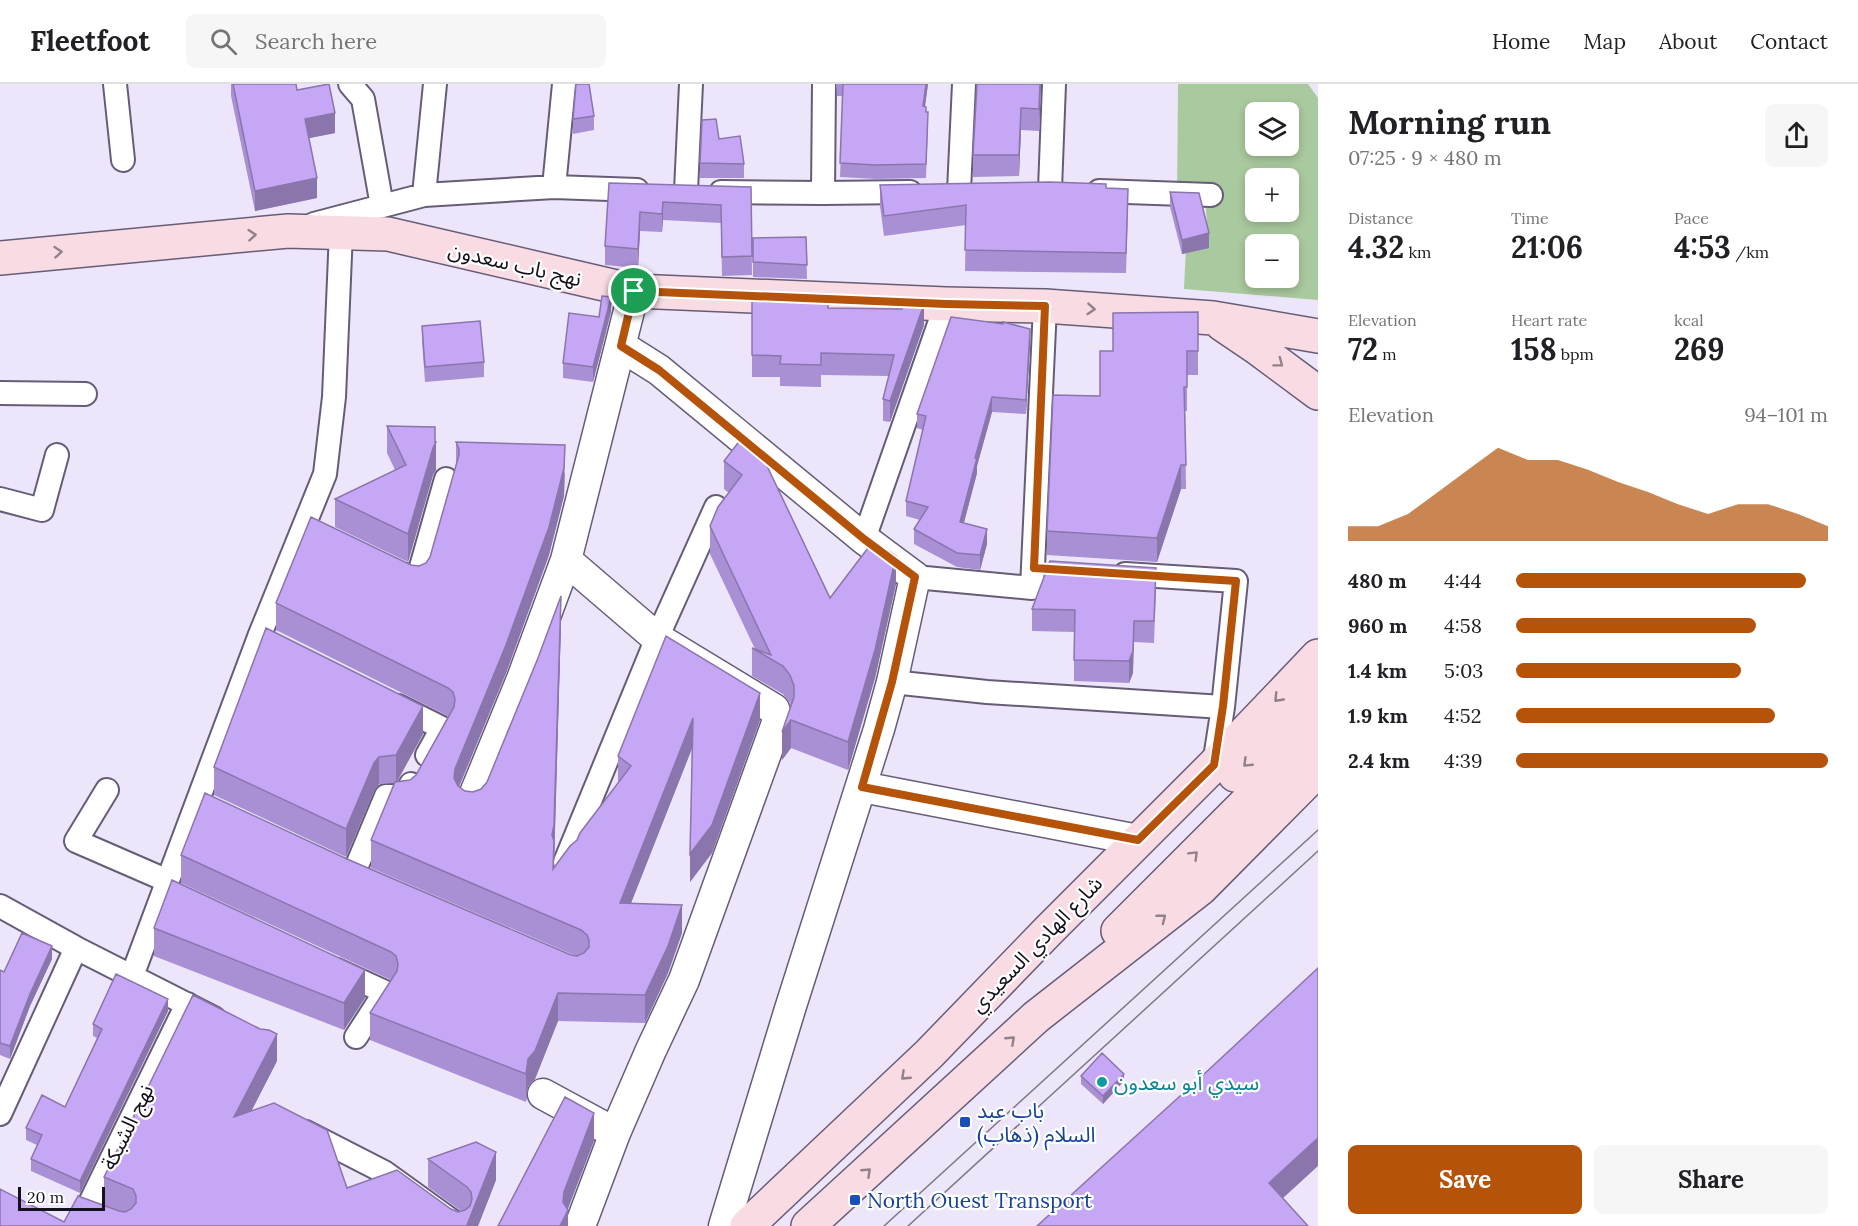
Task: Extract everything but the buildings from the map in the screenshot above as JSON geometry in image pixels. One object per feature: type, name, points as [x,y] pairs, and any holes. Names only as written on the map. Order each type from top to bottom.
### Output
[{"type":"main road","name":"نهج باب سعدون","points":[[0,258],[288,231],[387,234],[634,291],[1045,306],[1213,318],[1318,336]]},
{"type":"main road","points":[[1213,318],[1318,393]]},
{"type":"main road","name":"شارع الهادي السعيدي","points":[[747,1226],[928,1054],[1214,765],[1318,656]]},
{"type":"main road","points":[[928,1054],[1063,942],[1318,691]]},
{"type":"main road","points":[[808,1226],[1036,1017],[1154,894],[1315,743]]},
{"type":"street","points":[[115,84],[123,159]]},
{"type":"street","points":[[350,84],[363,99],[382,206]]},
{"type":"street","points":[[424,195],[435,84]]},
{"type":"street","points":[[554,187],[564,84]]},
{"type":"street","points":[[668,191],[691,84]]},
{"type":"street","points":[[823,193],[824,84]]},
{"type":"street","points":[[959,191],[964,84]]},
{"type":"street","points":[[1050,189],[1053,84]]},
{"type":"street","points":[[288,231],[424,195],[554,187],[823,193],[982,190]]},
{"type":"street","points":[[1027,189],[1211,195]]},
{"type":"street","points":[[132,976],[259,637],[325,474],[334,397],[341,232]]},
{"type":"street","points":[[471,803],[522,679],[566,560],[634,291]]},
{"type":"street","points":[[864,539],[946,304]]},
{"type":"street","points":[[621,346],[659,370],[864,539],[915,577],[1032,588],[1045,306]]},
{"type":"street","points":[[0,393],[85,394]]},
{"type":"street","points":[[0,499],[42,510],[57,455]]},
{"type":"street","points":[[386,566],[417,581],[446,479]]},
{"type":"street","points":[[566,862],[657,638],[716,507]]},
{"type":"street","points":[[304,527],[324,537]]},
{"type":"street","points":[[566,560],[657,638],[774,709],[778,720],[684,980],[615,1133],[580,1226]]},
{"type":"street","points":[[1034,568],[1058,570]]},
{"type":"street","points":[[1105,573],[1236,581],[1223,706],[1214,765]]},
{"type":"street","points":[[724,1226],[790,1009],[862,787],[892,682],[915,577]]},
{"type":"street","points":[[259,637],[280,647]]},
{"type":"street","points":[[892,682],[987,692],[1223,706]]},
{"type":"street","points":[[353,875],[386,796],[404,796],[442,728],[381,698]]},
{"type":"street","points":[[862,787],[1138,840]]},
{"type":"street","points":[[106,790],[76,841],[166,885],[186,900]]},
{"type":"street","points":[[197,802],[218,812]]},
{"type":"street","points":[[332,865],[374,884]]},
{"type":"street","points":[[0,906],[76,948],[237,1029]]},
{"type":"street","points":[[0,1114],[76,948]]},
{"type":"street","points":[[322,963],[385,992],[356,1037]]},
{"type":"street","name":"نهج الشبكة","points":[[123,1226],[85,1213],[187,1004]]},
{"type":"street","points":[[543,1094],[615,1133]]},
{"type":"street","points":[[291,1124],[384,1172],[451,1224]]},
{"type":"green space","points":[[1178,84],[1308,84],[1318,98],[1318,300],[1184,289],[1186,247],[1208,246],[1206,208],[1177,205]]},
{"type":"tram line","points":[[884,1226],[1318,830]]},
{"type":"tram line","points":[[908,1226],[1318,851]]},
{"type":"place","name":"سيدي أبو سعدون","points":[[1102,1082]]},
{"type":"place","name":"باب عبد السلام (ذهاب)","points":[[965,1122]]},
{"type":"place","name":"North Ouest Transport","points":[[855,1200]]},
{"type":"route","points":[[634,291],[1045,306],[1034,568],[1236,581],[1223,706],[1214,765],[1138,840],[862,787],[892,682],[915,577],[864,539],[659,370],[621,346],[634,291]]}]
